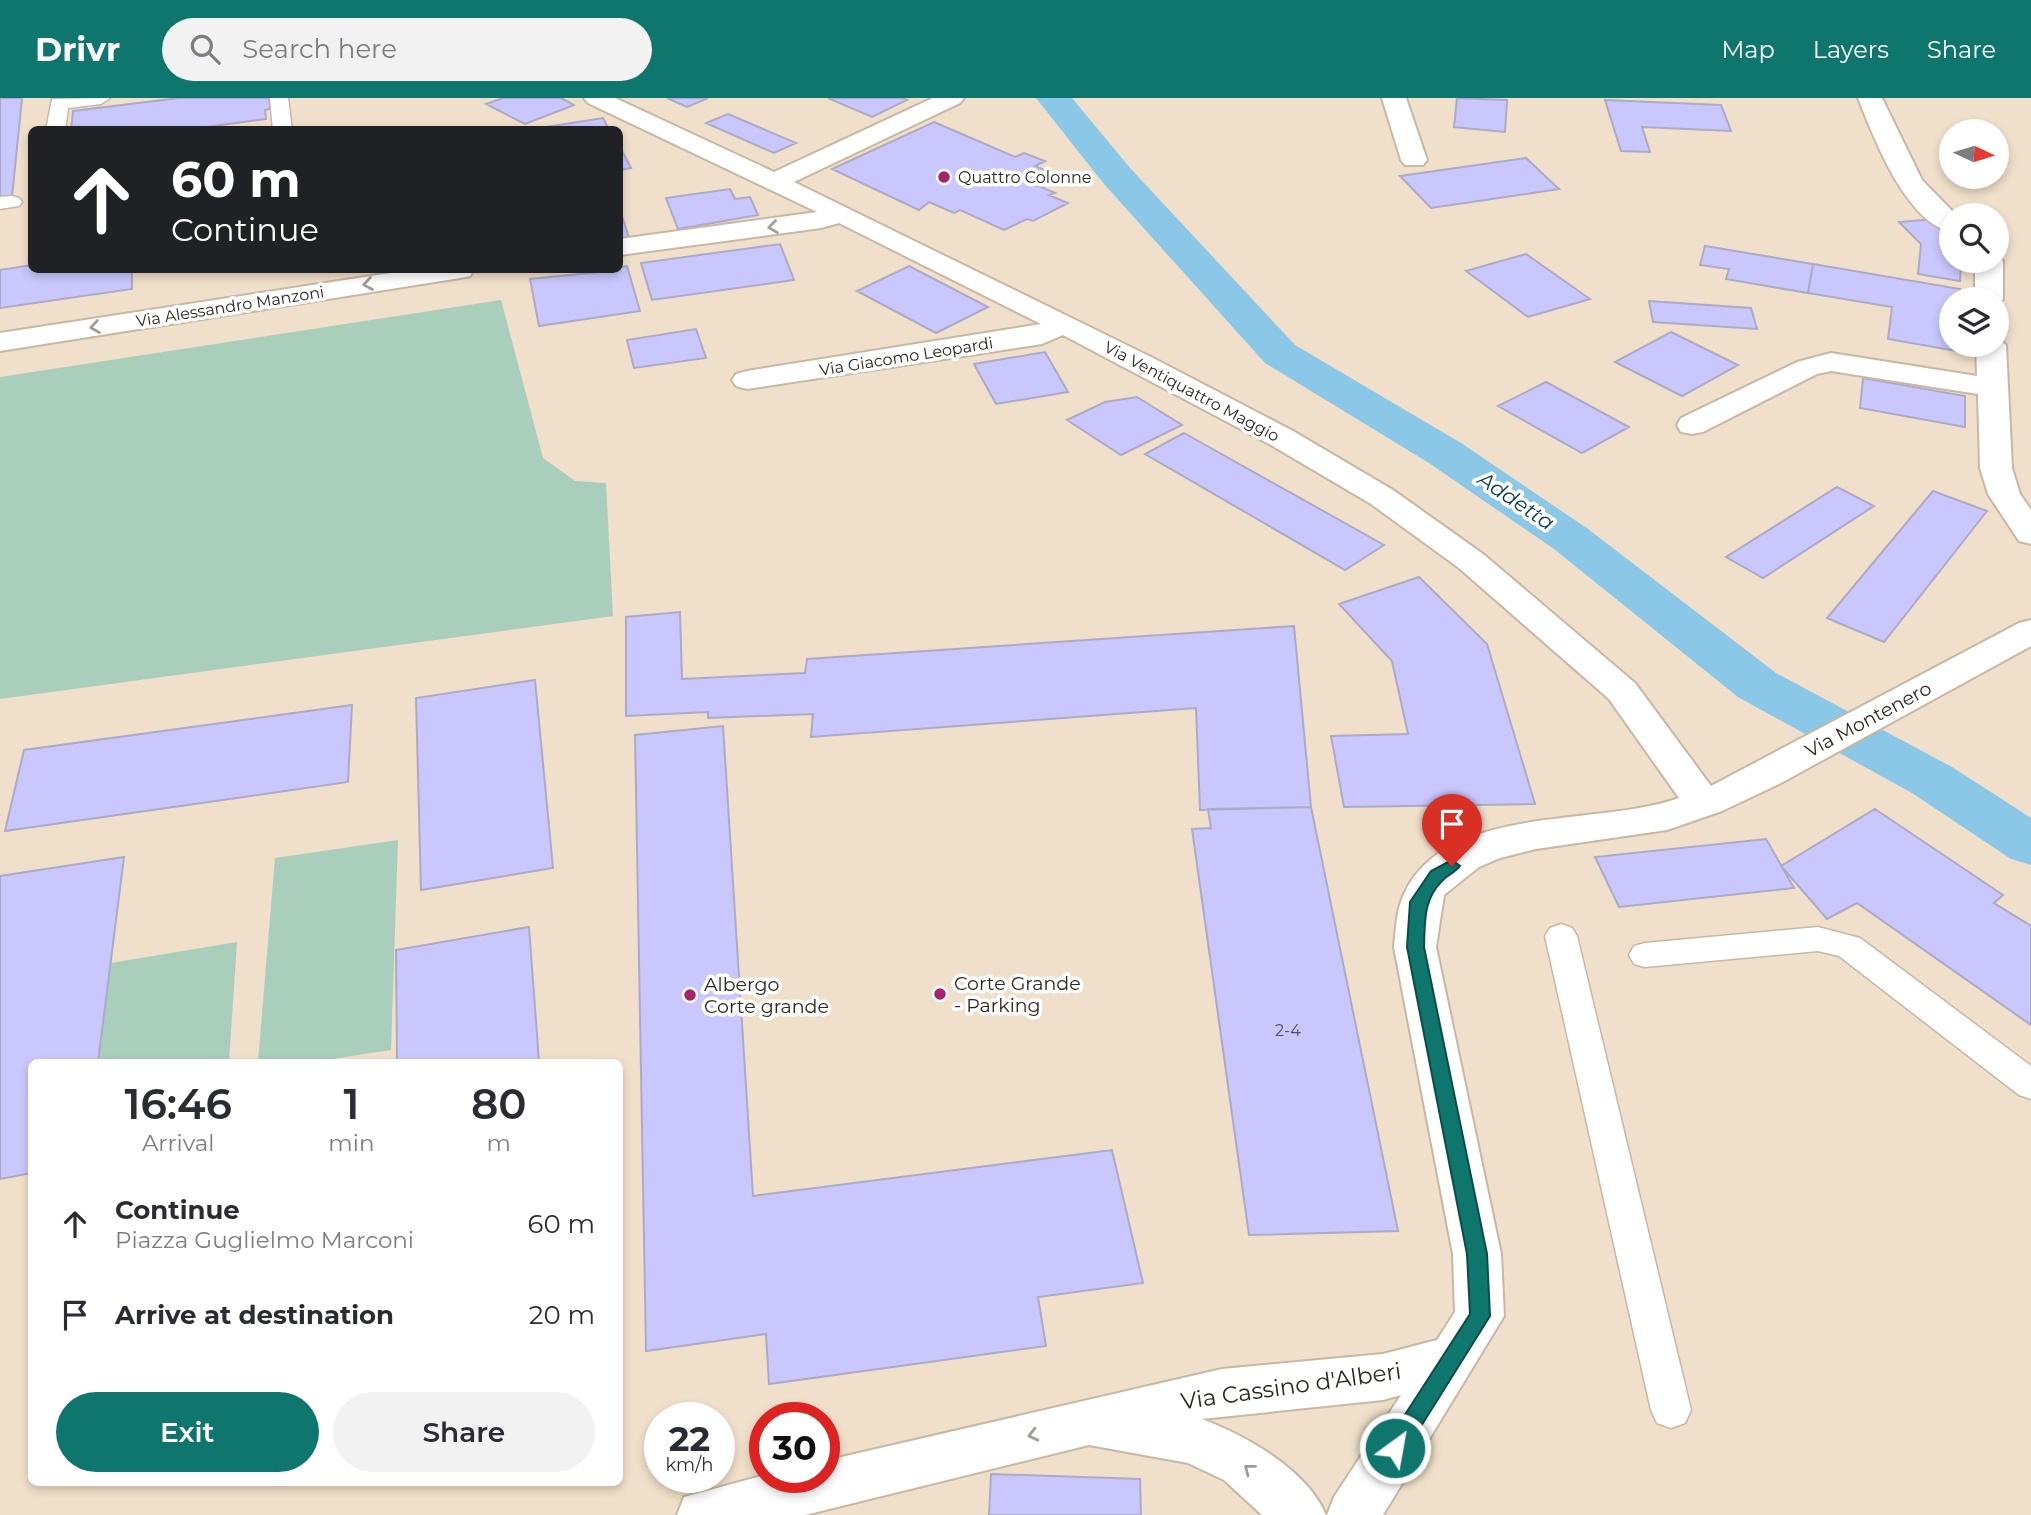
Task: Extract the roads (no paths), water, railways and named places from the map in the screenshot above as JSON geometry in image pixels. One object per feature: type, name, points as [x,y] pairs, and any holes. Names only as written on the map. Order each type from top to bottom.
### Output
[{"type":"street","points":[[773,182],[952,98]]},
{"type":"street","points":[[1394,98],[1415,160]]},
{"type":"street","points":[[1870,98],[1897,161],[1916,191],[1939,213]]},
{"type":"street","name":"Via Ventiquattro Maggio","points":[[599,99],[840,213],[1062,325],[1294,445],[1382,497],[1471,561],[1622,691],[1703,803]]},
{"type":"street","points":[[623,247],[821,220],[840,213]]},
{"type":"street","name":"Via Alessandro Manzoni","points":[[0,342],[441,273]]},
{"type":"street","name":"Via Giacomo Leopardi","points":[[747,380],[1042,335],[1062,325]]},
{"type":"street","points":[[1992,357],[1996,468],[2004,494],[2031,534]]},
{"type":"street","points":[[1692,425],[1807,368],[1831,362],[1993,387]]},
{"type":"street","name":"Via Montenero","points":[[1353,1515],[1480,1316],[1477,1254],[1415,947],[1418,902],[1437,875],[1466,856],[1502,844],[1667,816],[1703,803],[1766,775],[2031,631]]},
{"type":"street","name":"Via Cassino d'Alberi","points":[[703,1515],[1089,1421],[1222,1392],[1383,1377],[1452,1358]]},
{"type":"street","name":"Via Cassino d'Alberi","points":[[1089,1421],[1194,1440],[1242,1463],[1300,1515]]},
{"type":"lane","points":[[55,126],[57,100],[101,98]]},
{"type":"lane","points":[[279,98],[282,126]]},
{"type":"lane","points":[[1561,936],[1671,1410]]},
{"type":"lane","points":[[1644,955],[1818,939],[1849,946],[2031,1085]]},
{"type":"waterway","name":"Addetta","points":[[1053,98],[1117,176],[1280,354],[1445,453],[1571,539],[1757,685],[1932,780],[2031,845]]},
{"type":"place","name":"Quattro Colonne","points":[[944,177]]},
{"type":"place","name":"Corte Grande - Parking","points":[[940,994]]},
{"type":"place","name":"Albergo Corte grande","points":[[690,995]]}]
